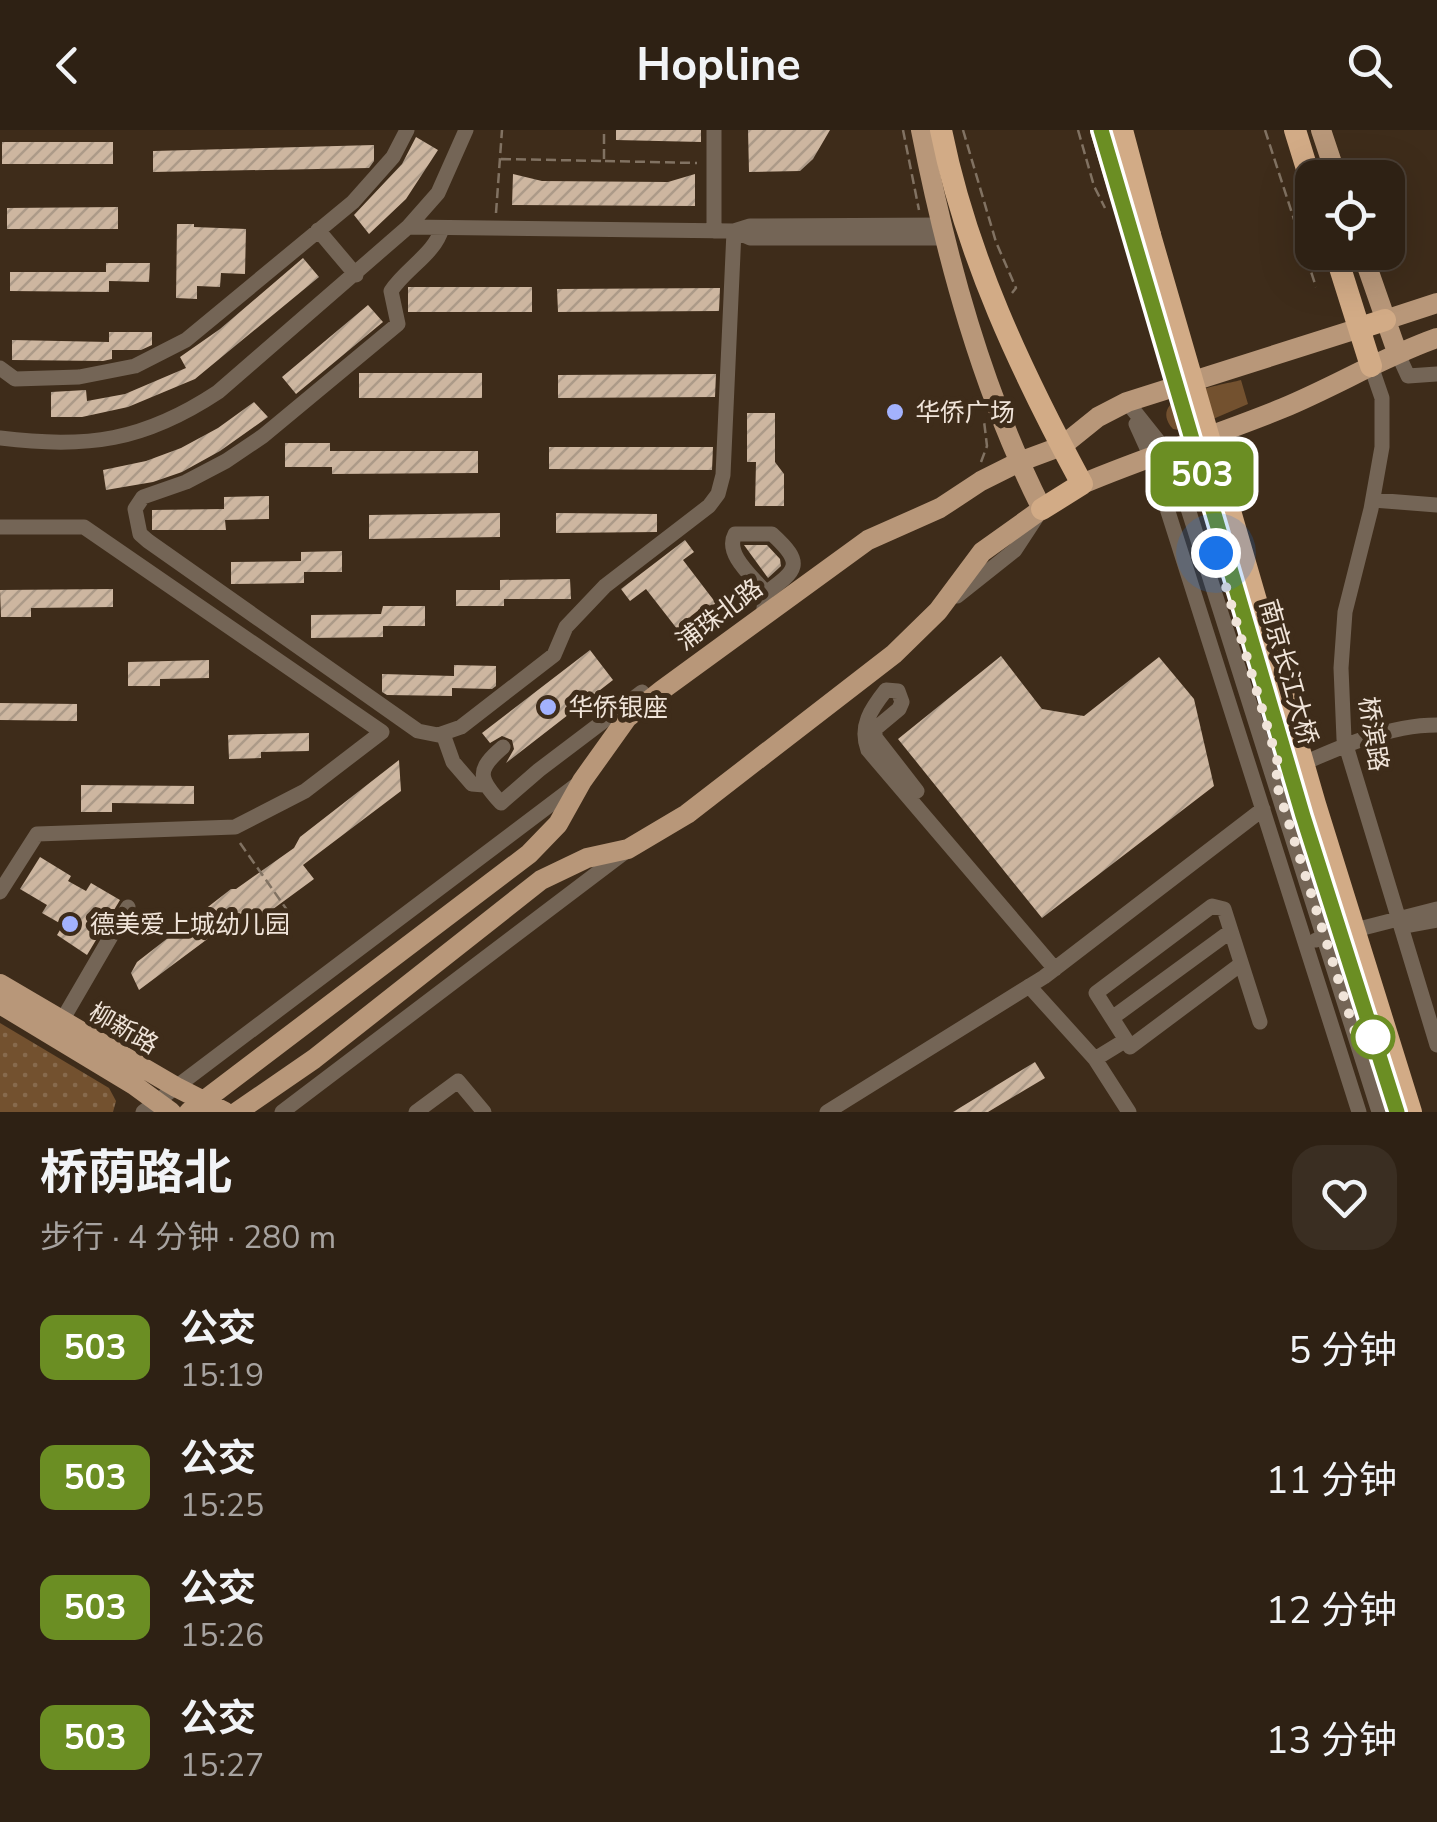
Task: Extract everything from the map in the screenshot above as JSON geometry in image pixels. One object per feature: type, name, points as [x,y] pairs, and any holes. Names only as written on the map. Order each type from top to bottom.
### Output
[{"type":"highway","points":[[942,130],[961,212],[998,309],[1082,484],[1042,509]]},
{"type":"highway","name":"南京长江大桥","points":[[1101,130],[1142,237],[1411,1112]]},
{"type":"highway","name":"南京长江大桥","points":[[1122,130],[1142,237],[1303,816],[1396,1112]]},
{"type":"highway","points":[[1295,130],[1304,160]]},
{"type":"highway","points":[[1341,270],[1371,366]]},
{"type":"highway","name":"浦珠北路","points":[[1360,328],[1385,320]]},
{"type":"main road","points":[[237,1112],[314,1059],[541,880],[586,858],[628,850],[687,814],[894,654],[938,611],[982,552],[1042,509],[987,384],[938,229],[922,130]]},
{"type":"main road","points":[[1321,130],[1331,160]]},
{"type":"main road","points":[[1368,270],[1397,352]]},
{"type":"main road","points":[[1385,320],[1437,303]]},
{"type":"main road","name":"浦珠北路","points":[[198,1106],[529,854],[558,824],[582,780],[627,718],[868,540],[940,508],[1019,462],[1062,446],[1098,417],[1127,402],[1360,328]]},
{"type":"main road","points":[[1082,484],[1278,410],[1397,352],[1437,338]]},
{"type":"main road","name":"柳新路","points":[[0,984],[157,1108]]},
{"type":"main road","name":"柳新路","points":[[0,1004],[58,1028],[176,1087],[198,1106],[225,1112]]},
{"type":"street","points":[[0,368],[16,379],[79,377],[135,366],[186,340],[352,202],[393,157],[408,130]]},
{"type":"street","points":[[0,438],[67,444],[101,442],[152,429],[185,414],[247,370],[408,227],[438,194],[466,130]]},
{"type":"street","points":[[714,130],[714,231]]},
{"type":"street","points":[[408,227],[938,229]]},
{"type":"street","points":[[442,228],[439,242],[391,291],[398,324],[263,436],[226,462],[143,497],[135,509],[140,534],[148,541],[418,731],[443,734],[460,727],[554,655],[566,628],[605,586],[710,506],[718,494],[723,475],[734,231]]},
{"type":"street","points":[[734,231],[750,238],[938,229]]},
{"type":"street","points":[[318,230],[356,275]]},
{"type":"street","points":[[1397,352],[1408,376],[1437,374]]},
{"type":"street","name":"桥滨路","points":[[1371,366],[1383,412],[1382,447],[1348,591],[1342,633],[1342,707],[1346,746],[1437,1045]]},
{"type":"street","points":[[1127,402],[1184,496],[1278,774],[1379,1112]]},
{"type":"street","points":[[1158,453],[1262,808],[1308,942],[1359,1112]]},
{"type":"street","points":[[1372,500],[1437,504]]},
{"type":"street","points":[[0,527],[84,527],[382,732],[304,792],[235,827],[36,834],[0,892]]},
{"type":"street","points":[[764,616],[766,594],[733,552],[735,534],[772,534],[793,557],[792,573],[766,594]]},
{"type":"street","points":[[917,791],[875,738],[875,729],[902,702],[898,691],[886,690],[872,707],[864,727],[868,750],[1055,969]]},
{"type":"street","points":[[503,747],[488,760],[482,776],[484,785],[500,804],[642,692]]},
{"type":"street","points":[[1346,746],[1364,731],[1414,716],[1437,715]]},
{"type":"street","points":[[1278,774],[1346,746],[1414,725],[1437,726]]},
{"type":"street","points":[[443,734],[453,762],[472,784],[484,785]]},
{"type":"street","points":[[157,1108],[176,1087],[582,780]]},
{"type":"street","points":[[517,789],[538,816]]},
{"type":"street","points":[[827,1112],[1055,969],[1262,808]]},
{"type":"street","points":[[282,1112],[628,850]]},
{"type":"street","points":[[1242,964],[1130,1047],[1096,994],[1205,909],[1220,906],[1224,909],[1242,964],[1260,1022]]},
{"type":"street","points":[[58,1028],[128,907]]},
{"type":"street","points":[[1308,942],[1437,908]]},
{"type":"street","points":[[1397,917],[1411,926],[1437,920]]},
{"type":"street","points":[[1112,1018],[1231,931]]},
{"type":"street","points":[[1029,986],[1096,1060],[1129,1112]]},
{"type":"street","points":[[1096,1060],[1126,1040]]},
{"type":"street","points":[[416,1112],[458,1081],[484,1112]]},
{"type":"path","points":[[495,230],[502,130]]},
{"type":"path","points":[[604,130],[604,161]]},
{"type":"path","points":[[903,130],[938,229]]},
{"type":"path","points":[[963,130],[996,242],[1016,288],[998,309]]},
{"type":"path","points":[[1078,130],[1094,186],[1111,220]]},
{"type":"path","points":[[1265,130],[1316,287]]},
{"type":"path","points":[[501,159],[714,163]]},
{"type":"path","points":[[1158,355],[1278,774]]},
{"type":"path","points":[[235,827],[243,850],[288,910]]},
{"type":"shaded area","points":[[1241,380],[1248,404],[1185,431],[1173,429],[1167,417],[1168,408],[1176,400]]},
{"type":"shaded area","points":[[0,1023],[109,1088],[116,1101],[113,1112],[0,1112]]},
{"type":"building","points":[[616,130],[701,130],[701,142],[616,140]]},
{"type":"building","points":[[748,130],[830,130],[813,159],[800,171],[749,172]]},
{"type":"building","points":[[416,137],[438,150],[406,199],[369,234],[354,215],[402,164]]},
{"type":"building","points":[[2,142],[113,142],[113,164],[2,164]]},
{"type":"building","points":[[374,145],[374,161],[369,168],[153,172],[153,151]]},
{"type":"building","points":[[513,174],[542,181],[668,182],[695,174],[695,206],[512,205]]},
{"type":"building","points":[[118,207],[118,229],[7,229],[7,208]]},
{"type":"building","points":[[177,224],[246,229],[245,274],[221,273],[220,287],[197,286],[197,299],[176,298]]},
{"type":"building","points":[[303,258],[319,277],[195,379],[128,407],[82,417],[51,417],[51,392],[86,390],[87,401],[125,394],[186,368],[180,357],[220,329]]},
{"type":"building","points":[[106,263],[150,263],[149,282],[109,281],[109,292],[10,291],[10,272],[106,272]]},
{"type":"building","points":[[408,287],[532,287],[532,312],[408,312]]},
{"type":"building","points":[[720,288],[719,311],[558,312],[557,289]]},
{"type":"building","points":[[368,305],[383,322],[296,394],[282,377]]},
{"type":"building","points":[[109,332],[152,332],[152,345],[141,350],[112,350],[112,359],[103,361],[12,360],[12,340],[109,342]]},
{"type":"building","points":[[359,373],[482,373],[482,398],[359,398]]},
{"type":"building","points":[[716,374],[715,397],[558,398],[558,375]]},
{"type":"building","points":[[254,402],[268,417],[220,451],[182,472],[153,482],[106,490],[103,470],[146,461],[181,448]]},
{"type":"building","points":[[747,413],[775,413],[775,462],[784,474],[784,506],[755,506],[756,462],[747,462]]},
{"type":"building","points":[[285,443],[330,443],[330,451],[478,451],[478,473],[332,474],[332,467],[285,467]]},
{"type":"building","points":[[549,447],[713,447],[712,470],[549,469]]},
{"type":"building","points":[[269,496],[269,519],[225,520],[226,530],[152,530],[152,510],[224,509],[224,497]]},
{"type":"building","points":[[500,513],[500,537],[369,539],[369,515]]},
{"type":"building","points":[[556,513],[657,514],[657,532],[556,533]]},
{"type":"building","points":[[685,540],[694,552],[683,560],[725,615],[688,643],[646,589],[630,601],[621,589]]},
{"type":"building","points":[[744,545],[767,545],[780,559],[781,566],[768,578]]},
{"type":"building","points":[[342,551],[342,572],[304,572],[304,583],[231,584],[231,562],[301,561],[301,552]]},
{"type":"building","points":[[570,579],[571,599],[504,599],[504,606],[456,606],[456,590],[500,590],[500,580]]},
{"type":"building","points":[[113,589],[113,607],[31,608],[31,617],[1,617],[0,590]]},
{"type":"building","points":[[383,606],[425,606],[425,626],[383,626],[383,637],[311,638],[311,615],[381,614]]},
{"type":"building","name":"华侨银座","points":[[590,650],[613,680],[506,763],[514,749],[512,740],[502,736],[490,743],[482,733]]},
{"type":"building","points":[[1001,656],[1042,709],[1084,716],[1159,657],[1194,699],[1214,786],[1042,918],[898,739]]},
{"type":"building","points":[[209,660],[209,678],[160,679],[160,686],[128,686],[128,662]]},
{"type":"building","points":[[454,665],[496,666],[496,686],[452,688],[452,696],[382,692],[382,674],[454,676]]},
{"type":"building","points":[[0,703],[77,704],[77,721],[0,720]]},
{"type":"building","points":[[309,733],[309,751],[261,752],[261,758],[229,759],[228,735]]},
{"type":"building","points":[[399,760],[401,791],[303,865],[314,879],[254,923],[245,911],[139,990],[131,973],[137,962],[231,889],[294,848],[300,837]]},
{"type":"building","points":[[81,785],[194,786],[194,804],[112,803],[112,812],[81,812]]},
{"type":"building","points":[[40,857],[71,876],[68,881],[86,891],[91,883],[120,900],[87,955],[57,935],[63,925],[42,913],[47,905],[20,889]]},
{"type":"building","points":[[1035,1062],[1045,1078],[988,1112],[953,1112]]},
{"type":"bus line","name":"503","points":[[1101,130],[1303,816],[1397,1112]]},
{"type":"place","name":"华侨广场","points":[[895,412]]},
{"type":"place","name":"华侨银座","points":[[548,707]]},
{"type":"place","name":"德美爱上城幼儿园","points":[[70,924]]},
{"type":"route","points":[[1216,553],[1281,773],[1274,776],[1358,1042],[1373,1037]]}]
